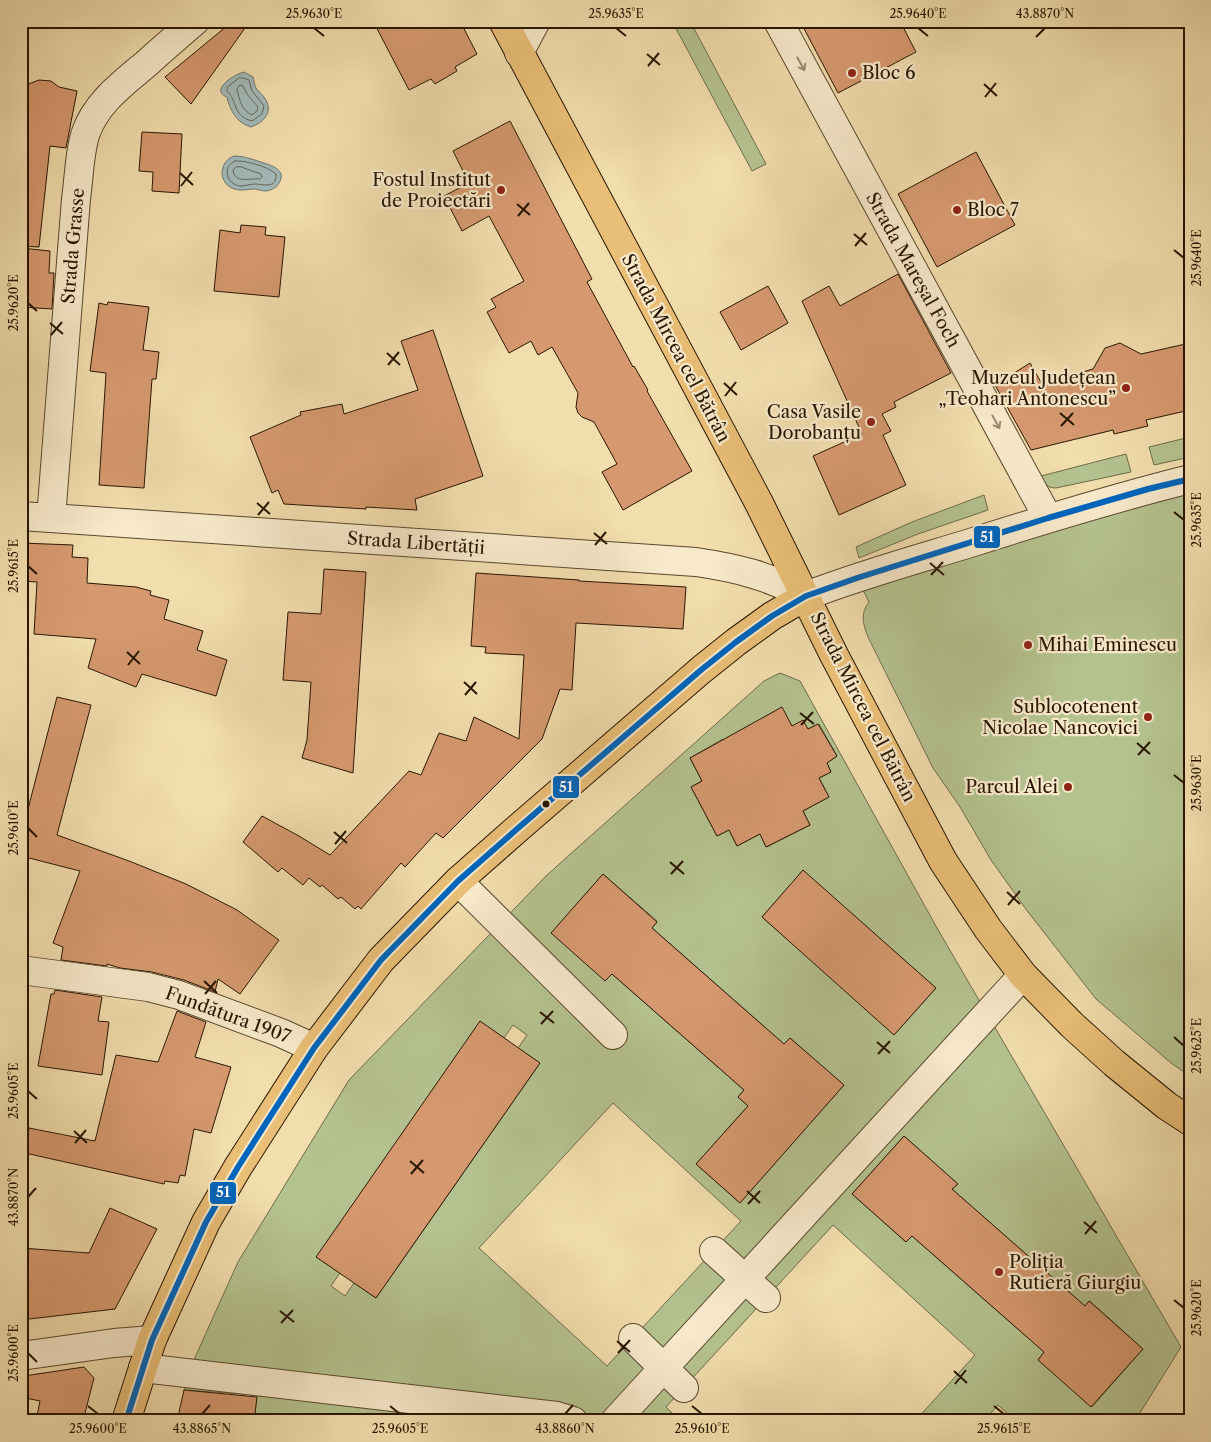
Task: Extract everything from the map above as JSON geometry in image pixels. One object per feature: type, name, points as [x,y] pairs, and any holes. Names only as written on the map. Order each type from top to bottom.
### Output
[{"type":"main road","name":"Strada Mircea cel Bătrân","points":[[502,21],[759,503],[834,655],[943,861],[988,929],[1022,975],[1072,1026],[1114,1063],[1167,1106],[1190,1121]]},
{"type":"main road","points":[[128,1420],[152,1340],[206,1222],[238,1167],[314,1048],[381,960],[458,881],[701,670],[772,616],[806,596]]},
{"type":"street","name":"Strada Grasse","points":[[51,518],[76,200],[86,135],[93,117],[106,100],[195,21]]},
{"type":"street","points":[[519,53],[536,21]]},
{"type":"street","name":"Strada Mareșal Foch","points":[[778,21],[1048,518]]},
{"type":"street","points":[[806,596],[1048,518],[1190,479]]},
{"type":"street","name":"Strada Libertății","points":[[21,516],[696,562],[762,576],[806,596]]},
{"type":"street","points":[[458,881],[613,1035]]},
{"type":"street","name":"Fundătura 1907","points":[[21,970],[148,987],[179,995],[281,1033],[314,1048]]},
{"type":"street","points":[[615,1421],[1022,975]]},
{"type":"street","points":[[714,1251],[766,1298]]},
{"type":"street","points":[[633,1338],[684,1388]]},
{"type":"street","points":[[21,1356],[114,1343],[152,1340]]},
{"type":"street","points":[[144,1368],[412,1410],[557,1416],[573,1421]]},
{"type":"green space","points":[[672,21],[690,21],[766,164],[752,171]]},
{"type":"green space","points":[[1190,437],[1190,457],[1154,465],[1149,447]]},
{"type":"green space","points":[[1126,454],[1131,472],[1056,488],[1047,485],[1041,476]]},
{"type":"green space","name":"Parcul Alei","points":[[1190,479],[1190,1076],[1171,1063],[1096,999],[1025,908],[991,860],[960,807],[933,768],[868,637],[863,615],[869,602],[857,578]]},
{"type":"green space","points":[[984,495],[988,510],[918,534],[859,558],[856,547],[912,522]]},
{"type":"green space","points":[[780,673],[800,681],[937,928],[1181,1347],[1135,1421],[1016,1421],[998,1405],[984,1421],[915,1421],[975,1355],[833,1225],[666,1407],[680,1421],[306,1421],[293,1418],[292,1421],[254,1421],[257,1395],[184,1390],[188,1373],[238,1262],[349,1080],[547,875],[764,681]],"holes":[[[819,724],[837,756],[827,763],[831,772],[819,778],[829,797],[803,811],[810,825],[767,847],[760,834],[737,846],[729,830],[717,836],[691,787],[702,781],[690,758],[723,739],[732,753],[792,726],[808,729]],[[803,871],[936,988],[895,1034],[762,917]],[[603,874],[657,921],[652,928],[784,1044],[790,1038],[844,1085],[740,1203],[696,1164],[748,1106],[738,1097],[744,1090],[612,974],[552,933]],[[480,1022],[504,1038],[513,1025],[527,1035],[518,1048],[540,1063],[376,1298],[354,1283],[345,1296],[331,1286],[340,1273],[317,1257]],[[613,1103],[741,1221],[607,1366],[479,1248]],[[904,1136],[958,1184],[952,1189],[1085,1306],[1090,1301],[1143,1349],[1092,1407],[1038,1360],[1044,1352],[912,1236],[906,1242],[852,1194]]]},
{"type":"water","points":[[244,72],[253,77],[255,87],[264,97],[268,107],[264,119],[251,127],[242,123],[235,116],[227,97],[222,94],[221,90],[230,79]]},
{"type":"water","points":[[234,156],[249,158],[275,167],[281,175],[279,183],[274,188],[266,191],[255,189],[238,190],[227,185],[222,176],[223,166]]},
{"type":"building","points":[[233,21],[250,21],[191,104],[165,77]]},
{"type":"building","points":[[373,21],[460,21],[477,54],[455,67],[457,71],[435,84],[431,79],[409,90]]},
{"type":"building","name":"Bloc 6","points":[[800,21],[900,21],[916,52],[838,93]]},
{"type":"building","points":[[39,80],[51,81],[59,87],[77,91],[66,148],[50,146],[39,247],[21,246],[21,87]]},
{"type":"building","points":[[510,121],[592,279],[587,282],[692,471],[623,510],[602,472],[617,464],[594,422],[582,417],[578,413],[576,407],[578,393],[552,347],[538,355],[531,341],[509,353],[487,312],[496,307],[491,299],[524,281],[489,216],[462,231],[444,196],[469,183],[453,151]]},
{"type":"building","points":[[142,132],[182,134],[179,193],[152,191],[153,172],[139,171]]},
{"type":"building","name":"Bloc 7","points":[[976,152],[1015,225],[937,267],[898,194]]},
{"type":"building","points":[[241,225],[266,227],[265,235],[285,237],[279,297],[214,291],[220,230],[240,233]]},
{"type":"building","points":[[21,248],[50,251],[49,273],[54,273],[52,309],[21,307]]},
{"type":"building","name":"Casa Vasile Dorobanțu","points":[[898,274],[951,373],[894,402],[896,407],[882,414],[891,431],[883,435],[906,485],[839,515],[813,456],[862,434],[802,301],[829,286],[840,306]]},
{"type":"building","points":[[768,286],[788,323],[741,350],[720,312]]},
{"type":"building","points":[[108,302],[149,307],[143,350],[159,352],[156,379],[152,379],[144,488],[99,485],[106,373],[90,371],[99,303],[107,305]]},
{"type":"building","points":[[433,330],[483,476],[415,499],[417,510],[284,504],[278,490],[272,493],[250,437],[301,415],[300,412],[342,404],[344,414],[418,390],[401,341]]},
{"type":"building","points":[[1120,343],[1141,354],[1190,343],[1190,410],[1146,420],[1148,426],[1114,434],[1113,430],[1031,450],[995,385],[1030,363],[1042,384],[1093,369],[1105,348]]},
{"type":"building","points":[[21,543],[73,545],[72,557],[88,558],[87,583],[136,587],[151,591],[150,595],[169,600],[164,619],[203,631],[197,650],[227,660],[216,696],[142,674],[136,687],[88,668],[96,639],[34,634],[37,582],[21,581]]},
{"type":"building","points":[[324,569],[366,572],[353,773],[302,758],[307,740],[311,682],[283,680],[288,612],[321,614]]},
{"type":"building","points":[[476,573],[686,587],[683,629],[576,623],[572,690],[560,689],[542,739],[443,838],[436,833],[405,867],[401,863],[361,909],[358,906],[355,909],[341,897],[338,899],[322,885],[320,887],[309,878],[303,885],[282,868],[278,872],[243,842],[262,816],[330,855],[409,771],[421,775],[439,733],[466,741],[474,717],[519,739],[524,655],[485,653],[486,647],[471,646]]},
{"type":"building","points":[[57,697],[91,705],[57,835],[186,884],[237,910],[279,940],[240,994],[218,979],[215,992],[184,980],[152,972],[120,968],[107,964],[107,966],[61,960],[63,947],[53,943],[80,871],[21,856],[21,836]]},
{"type":"building","points":[[782,707],[792,726],[803,720],[808,729],[818,724],[837,756],[827,763],[831,772],[819,778],[829,797],[803,811],[810,825],[766,847],[760,834],[737,846],[729,830],[717,836],[691,787],[702,781],[690,758]]},
{"type":"building","points":[[803,870],[936,988],[894,1035],[762,917]]},
{"type":"building","points":[[603,874],[657,922],[652,928],[784,1044],[790,1038],[844,1085],[740,1203],[696,1164],[748,1106],[738,1097],[744,1090],[612,974],[605,981],[551,933]]},
{"type":"building","points":[[55,990],[102,997],[98,1021],[109,1022],[102,1075],[38,1066],[51,994],[54,994]]},
{"type":"building","points":[[177,1011],[206,1022],[195,1057],[231,1067],[211,1133],[194,1129],[185,1176],[180,1175],[178,1183],[165,1181],[164,1184],[25,1153],[29,1128],[95,1141],[116,1055],[158,1062]]},
{"type":"building","points":[[480,1021],[540,1063],[376,1298],[316,1257]]},
{"type":"building","name":"Poliția Rutieră Giurgiu","points":[[904,1136],[958,1184],[952,1189],[1085,1306],[1089,1301],[1143,1349],[1091,1407],[1038,1360],[1044,1352],[912,1236],[906,1242],[852,1194]]},
{"type":"building","points":[[110,1208],[157,1229],[115,1309],[21,1320],[21,1248],[89,1253]]},
{"type":"building","points":[[84,1367],[94,1378],[83,1421],[36,1421],[40,1401],[21,1397],[24,1376]]},
{"type":"building","points":[[184,1390],[257,1397],[254,1421],[177,1421]]},
{"type":"transit line","name":"51","points":[[126,1421],[152,1340],[206,1222],[238,1167],[314,1048],[381,960],[458,881],[701,670],[772,616],[806,596],[1048,518],[1190,479]]},
{"type":"place","name":"Bloc 6","points":[[852,73]]},
{"type":"place","name":"Fostul Institut de Proiectări","points":[[501,190]]},
{"type":"place","name":"Bloc 7","points":[[957,210]]},
{"type":"place","name":"Muzeul Județean „Teohari Antonescu”","points":[[1126,388]]},
{"type":"place","name":"Casa Vasile Dorobanțu","points":[[871,422]]},
{"type":"place","name":"Mihai Eminescu","points":[[1028,645]]},
{"type":"place","name":"Sublocotenent Nicolae Nancovici","points":[[1148,717]]},
{"type":"place","name":"Parcul Alei","points":[[1068,787]]},
{"type":"place","name":"Poliția Rutieră Giurgiu","points":[[999,1272]]}]
